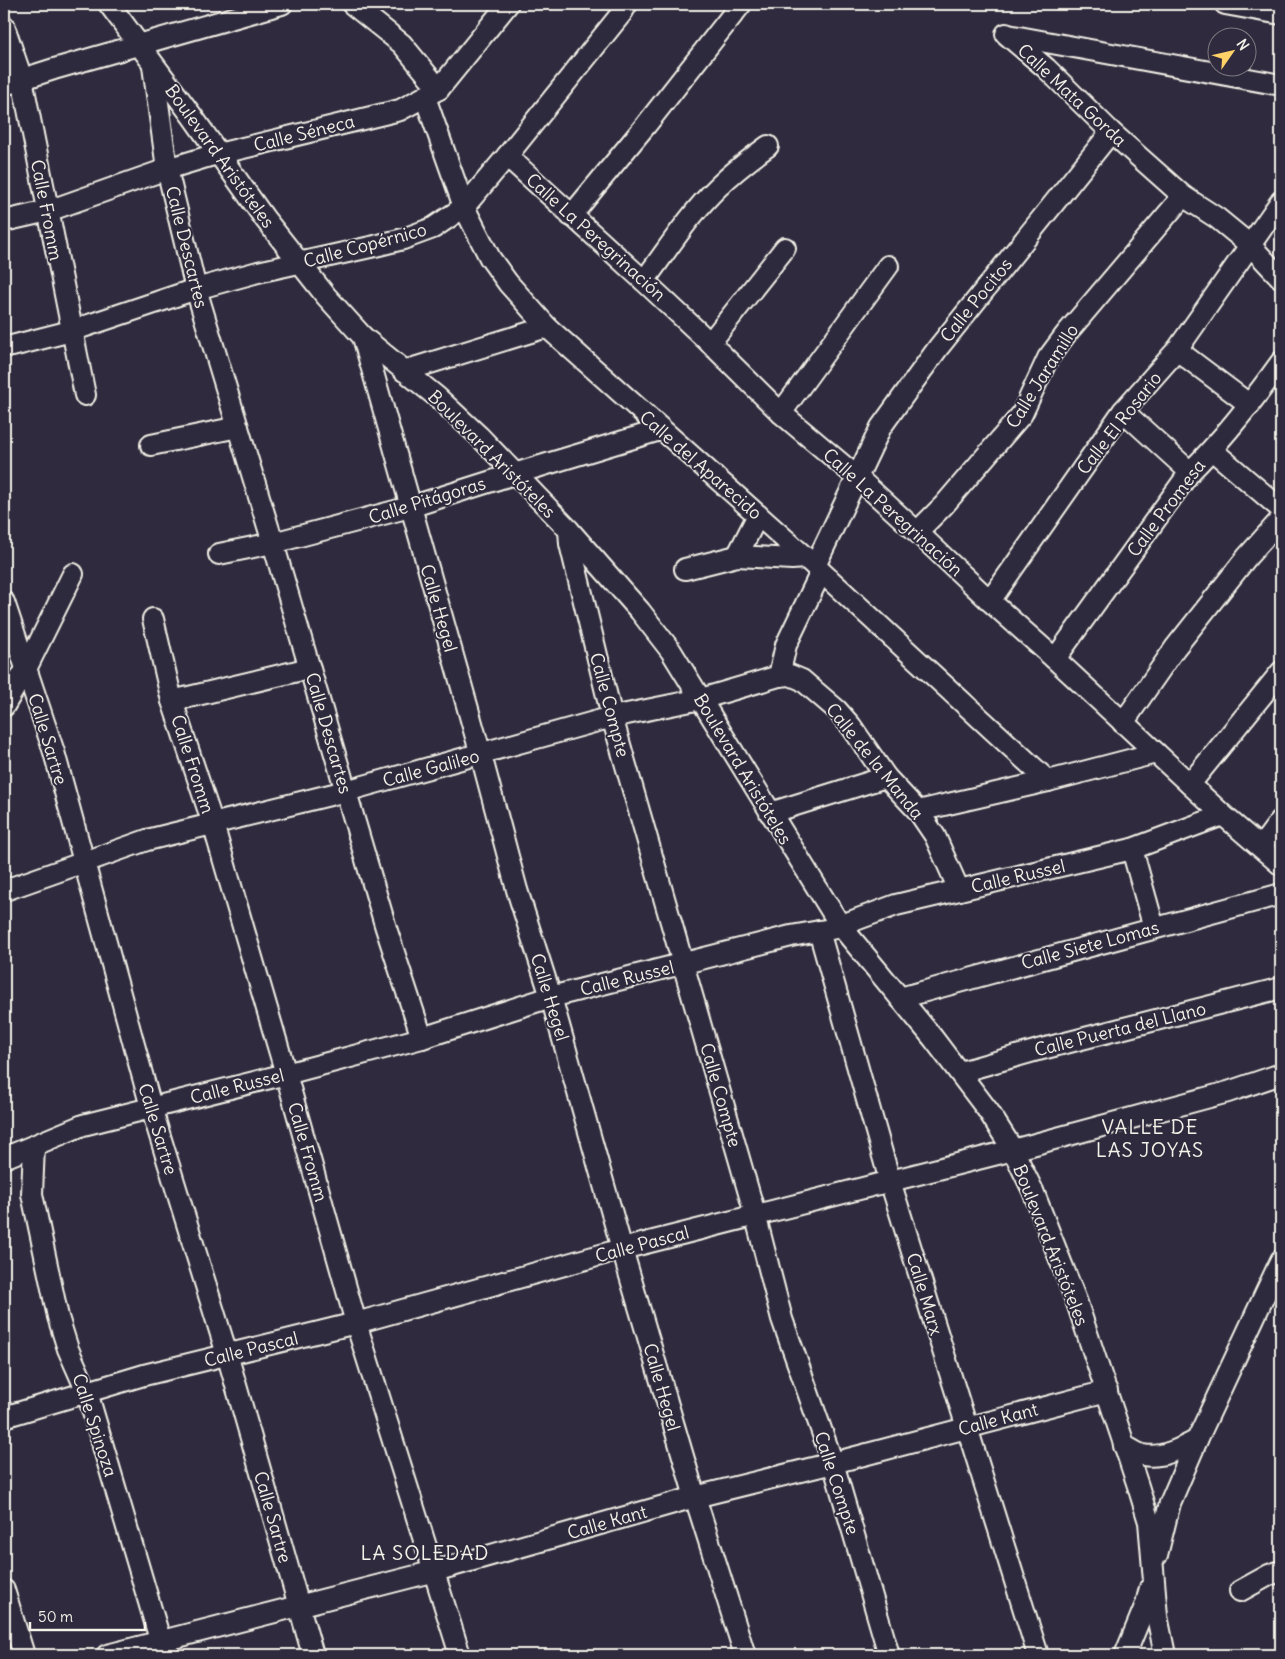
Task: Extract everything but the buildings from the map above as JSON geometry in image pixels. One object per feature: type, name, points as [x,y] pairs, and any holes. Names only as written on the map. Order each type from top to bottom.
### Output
[{"type":"street","name":"Boulevard Aristóteles","points":[[109,4],[299,263],[363,337],[437,397],[569,530],[640,611],[671,651],[840,925],[960,1072],[989,1112],[1012,1150],[1033,1192],[1077,1303],[1107,1391],[1149,1522],[1157,1616],[1165,1655]]},
{"type":"street","points":[[13,82],[282,4]]},
{"type":"street","name":"Calle del Aparecido","points":[[352,4],[402,44],[432,93],[464,207],[490,258],[508,283],[547,327],[660,430],[758,515],[1048,781]]},
{"type":"street","name":"Calle Séneca","points":[[4,221],[48,211],[219,154],[400,110],[432,93],[508,4]]},
{"type":"street","name":"Calle Copérnico","points":[[12,346],[71,331],[196,289],[403,239],[433,228],[464,207],[507,156],[627,4]]},
{"type":"street","points":[[571,216],[646,125],[741,4]]},
{"type":"street","points":[[1225,4],[1281,14]]},
{"type":"street","name":"Calle Fromm","points":[[4,26],[13,82],[48,211],[85,395]]},
{"type":"street","name":"Calle Mata Gorda","points":[[1281,85],[1006,34],[1183,196],[1217,218],[1250,245],[1281,278]]},
{"type":"street","name":"Calle Descartes","points":[[153,64],[167,170],[196,289],[386,928],[422,1038]]},
{"type":"street","name":"Calle Pocitos","points":[[858,478],[881,427],[915,377],[1111,132]]},
{"type":"street","points":[[644,281],[693,215],[716,188],[742,164],[768,146]]},
{"type":"street","name":"Calle La Peregrinación","points":[[507,156],[644,281],[781,413],[918,532],[990,601],[1056,659],[1223,815],[1281,865]]},
{"type":"street","name":"Calle Jaramillo","points":[[918,532],[944,505],[1022,414],[1048,358],[1066,334],[1183,196]]},
{"type":"street","name":"Calle El Rosario","points":[[990,601],[1123,411],[1177,350],[1281,201]]},
{"type":"street","points":[[710,343],[784,248]]},
{"type":"street","points":[[781,413],[888,266]]},
{"type":"street","points":[[404,371],[547,327]]},
{"type":"street","name":"Calle Hegel","points":[[363,337],[481,755],[517,890],[551,997],[622,1249],[695,1497],[745,1655]]},
{"type":"street","points":[[1177,350],[1250,405]]},
{"type":"street","name":"Calle Promesa","points":[[1056,659],[1190,472],[1212,450],[1250,405],[1281,362]]},
{"type":"street","points":[[1123,411],[1190,472]]},
{"type":"street","points":[[150,445],[238,427]]},
{"type":"street","name":"Calle Pitágoras","points":[[219,554],[273,543],[410,507],[660,430]]},
{"type":"street","points":[[1212,450],[1281,509]]},
{"type":"street","points":[[779,676],[786,644],[813,566],[858,478]]},
{"type":"street","points":[[737,556],[758,515]]},
{"type":"street","points":[[1123,723],[1175,648],[1247,557],[1281,519]]},
{"type":"street","name":"Calle Compte","points":[[569,530],[570,544],[612,717],[755,1214],[782,1318],[833,1463],[888,1655]]},
{"type":"street","points":[[685,569],[737,556],[792,559],[813,566]]},
{"type":"street","points":[[4,706],[26,669],[73,574]]},
{"type":"street","name":"Calle Sartre","points":[[4,602],[54,752],[151,1107],[227,1354],[298,1606],[314,1655]]},
{"type":"street","name":"Calle Fromm","points":[[153,619],[172,701],[213,824],[356,1323],[460,1655]]},
{"type":"street","points":[[172,701],[310,668]]},
{"type":"street","points":[[1190,784],[1281,672]]},
{"type":"street","name":"Calle de la Manda","points":[[779,676],[790,675],[802,680],[837,710],[851,726],[886,777],[918,810],[934,836],[959,890]]},
{"type":"street","name":"Calle Galileo","points":[[8,888],[147,840],[346,791],[612,717],[701,699],[779,676]]},
{"type":"street","points":[[918,810],[1048,781],[1156,753]]},
{"type":"street","points":[[770,813],[886,777]]},
{"type":"street","name":"Calle Russel","points":[[7,1157],[83,1125],[125,1116],[151,1107],[422,1038],[551,997],[819,931],[896,905],[1132,849],[1223,815]]},
{"type":"street","points":[[1261,848],[1281,820]]},
{"type":"street","points":[[1132,849],[1154,928]]},
{"type":"street","name":"Calle Siete Lomas","points":[[900,998],[1281,894]]},
{"type":"street","name":"Calle Marx","points":[[819,931],[890,1181],[1038,1655]]},
{"type":"street","name":"Calle Puerta del Llano","points":[[960,1072],[1038,1050],[1281,988]]},
{"type":"street","name":"Calle Pascal","points":[[4,1417],[144,1375],[356,1323],[622,1249],[1012,1150],[1228,1092],[1281,1074]]},
{"type":"street","name":"Calle Spinoza","points":[[34,1146],[32,1194],[58,1317],[68,1349],[88,1392],[162,1649]]},
{"type":"street","name":"Calle Spinoza","points":[[7,1157],[32,1194]]},
{"type":"street","points":[[1125,1655],[1146,1604],[1170,1503],[1197,1440],[1281,1260]]},
{"type":"street","name":"Calle Kant","points":[[107,1655],[162,1649],[298,1606],[435,1571],[695,1497],[1107,1391]]},
{"type":"street","points":[[1124,1446],[1143,1455],[1158,1454],[1178,1450],[1197,1440]]},
{"type":"street","points":[[1240,1591],[1281,1571]]},
{"type":"street","points":[[4,1590],[24,1655]]},
{"type":"district","name":"VALLE DE LAS JOYAS","points":[[1150,1138]]},
{"type":"district","name":"LA SOLEDAD","points":[[425,1552]]}]
